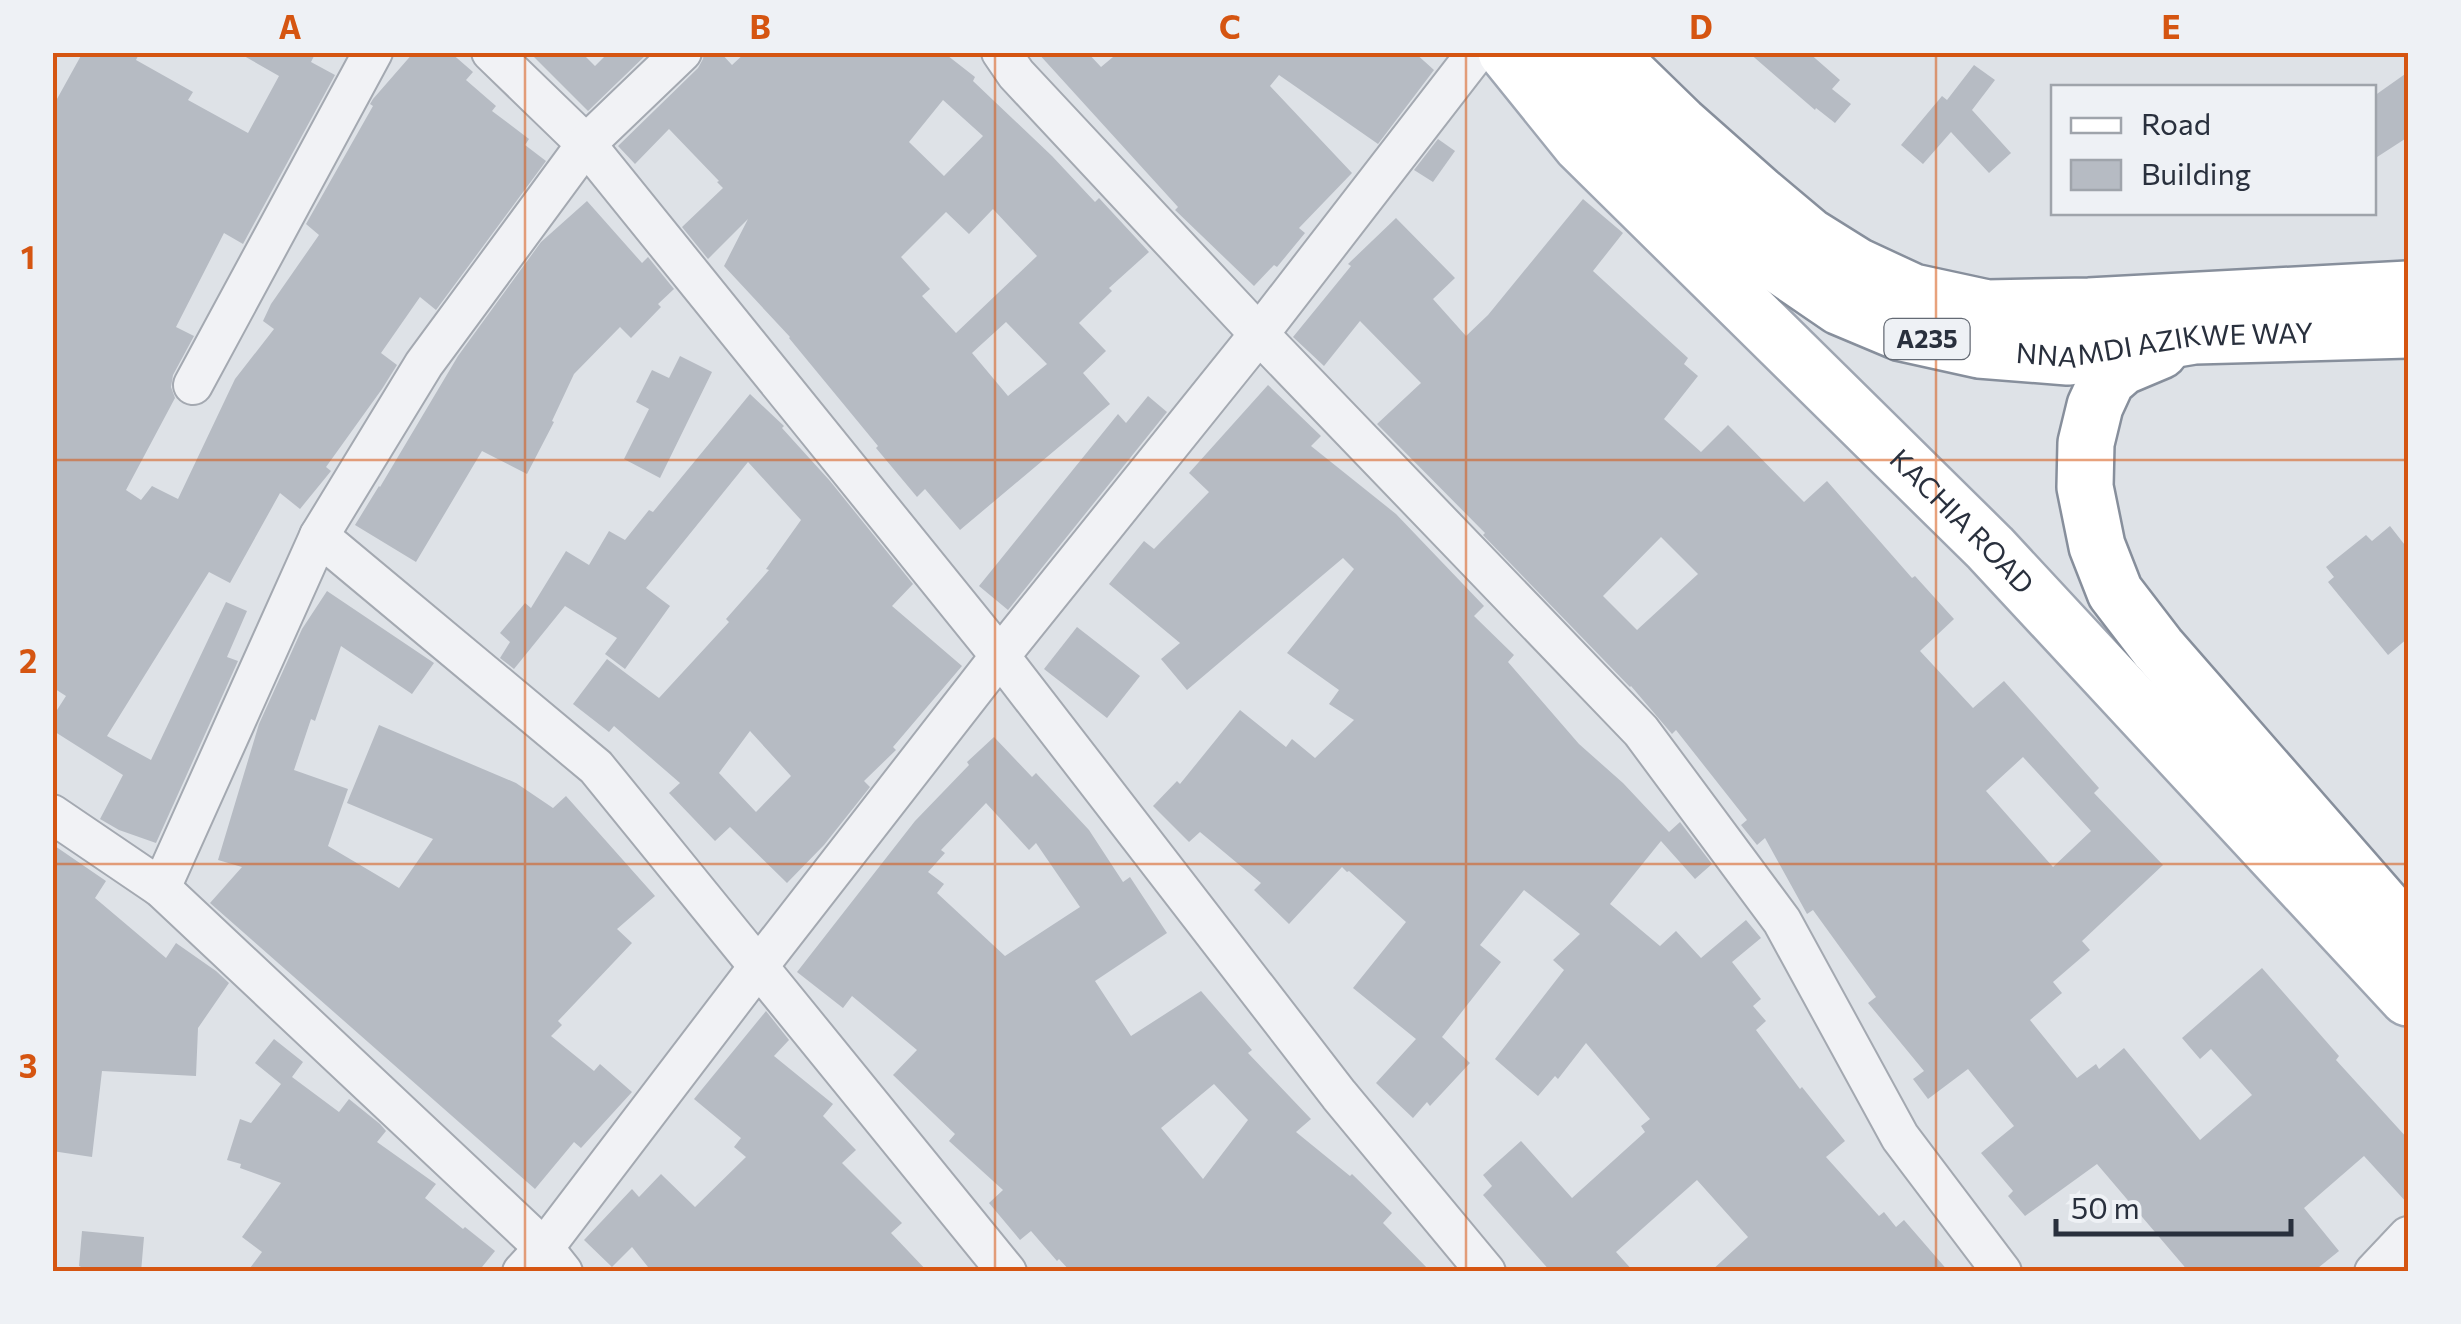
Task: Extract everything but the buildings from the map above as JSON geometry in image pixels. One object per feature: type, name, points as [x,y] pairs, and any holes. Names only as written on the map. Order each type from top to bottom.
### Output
[{"type":"main road","name":"KACHIA ROAD","points":[[1506,52],[1581,145],[1990,548],[2408,998]]},
{"type":"main road","name":"NNAMDI AZIKWE WAY","points":[[1543,52],[1764,256],[1840,308],[1902,334],[1979,350],[2068,357],[2194,336],[2408,330]]},
{"type":"main road","name":"A235","points":[[1606,52],[1706,148],[1809,236],[1912,292],[1987,308],[2408,288]]},
{"type":"main road","points":[[2194,336],[2122,368],[2108,380],[2094,406],[2086,442],[2085,487],[2097,546],[2115,592],[2158,648],[2408,934]]},
{"type":"street","points":[[194,385],[373,52]]},
{"type":"street","points":[[490,52],[586,144],[1000,656],[1340,1095],[1486,1272]]},
{"type":"street","points":[[161,888],[319,536],[424,364],[586,144],[682,52]]},
{"type":"street","points":[[1001,52],[1016,74],[1259,334],[1641,731],[1782,921],[1900,1137],[2002,1272]]},
{"type":"street","points":[[52,814],[161,888],[543,1264],[758,966],[1259,334],[1476,52]]},
{"type":"street","points":[[319,536],[596,768],[1007,1272]]},
{"type":"street","points":[[2374,1272],[2408,1236]]}]
